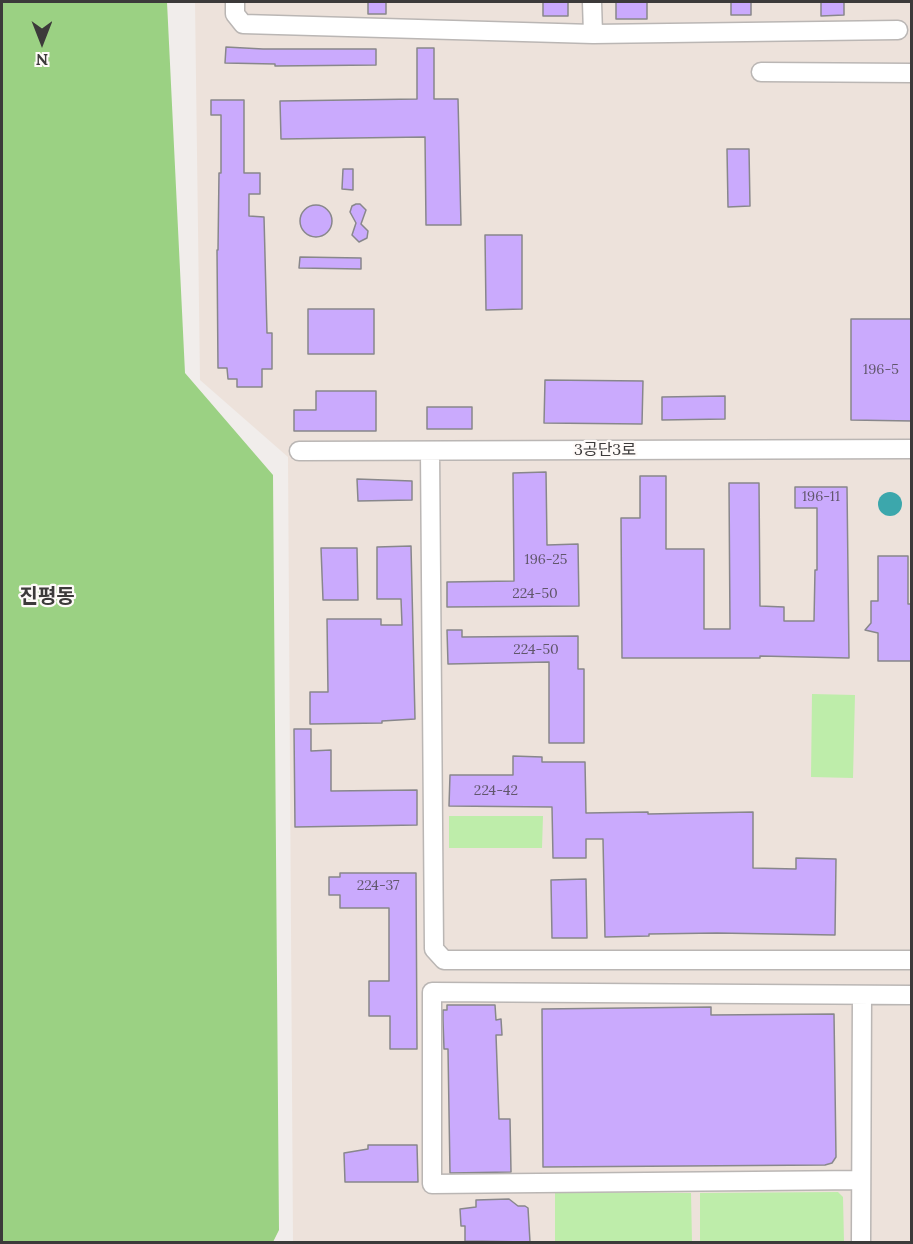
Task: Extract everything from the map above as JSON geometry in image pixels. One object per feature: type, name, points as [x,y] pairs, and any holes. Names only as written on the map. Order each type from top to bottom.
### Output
[{"type":"street","points":[[235,2],[235,14],[243,24],[592,34],[898,30]]},
{"type":"street","points":[[592,2],[592,34]]},
{"type":"street","points":[[761,72],[912,74]]},
{"type":"street","name":"3공단3로","points":[[299,451],[912,449]]},
{"type":"street","points":[[430,451],[434,949],[444,960],[912,960]]},
{"type":"street","points":[[861,1180],[432,1184],[432,992],[912,995]]},
{"type":"street","points":[[861,1242],[862,995]]},
{"type":"shaded area","points":[[195,2],[911,2],[911,1242],[293,1242],[288,457],[200,380]]},
{"type":"green space","points":[[2,2],[167,2],[185,373],[273,475],[279,1230],[273,1242],[2,1242]]},
{"type":"green space","points":[[812,694],[855,695],[853,778],[811,777]]},
{"type":"green space","points":[[449,816],[543,816],[542,848],[449,848]]},
{"type":"green space","points":[[555,1192],[691,1193],[692,1242],[555,1242]]},
{"type":"green space","points":[[838,1192],[843,1197],[844,1242],[700,1242],[700,1193]]},
{"type":"water","points":[[890,492],[895,493],[901,499],[901,509],[895,515],[890,516],[885,515],[879,509],[878,504],[879,499],[885,493]]},
{"type":"building","points":[[368,2],[386,2],[386,14],[368,14]]},
{"type":"building","points":[[543,2],[568,2],[568,16],[543,16]]},
{"type":"building","points":[[616,2],[647,2],[647,19],[616,19]]},
{"type":"building","points":[[731,2],[751,2],[751,15],[731,15]]},
{"type":"building","points":[[821,2],[844,2],[844,15],[821,16]]},
{"type":"building","points":[[226,47],[376,49],[376,65],[275,66],[275,64],[225,63]]},
{"type":"building","points":[[417,48],[434,48],[434,99],[458,99],[461,225],[426,225],[425,137],[281,139],[280,101],[417,99]]},
{"type":"building","points":[[211,100],[244,100],[244,173],[260,173],[260,194],[249,194],[249,216],[264,217],[267,333],[272,333],[272,369],[262,369],[262,387],[237,387],[237,379],[228,379],[227,368],[218,368],[217,250],[221,115],[211,115]]},
{"type":"building","points":[[727,149],[749,149],[750,206],[728,207]]},
{"type":"building","points":[[343,169],[353,169],[353,190],[342,189]]},
{"type":"building","points":[[360,204],[366,210],[361,224],[368,231],[367,238],[359,242],[352,235],[356,223],[350,212],[352,206]]},
{"type":"building","points":[[316,205],[327,210],[332,221],[327,232],[316,237],[305,232],[300,221],[305,210]]},
{"type":"building","points":[[485,235],[522,235],[522,309],[486,310]]},
{"type":"building","points":[[300,257],[361,258],[361,269],[299,268]]},
{"type":"building","points":[[308,309],[374,309],[374,354],[308,354]]},
{"type":"building","points":[[851,319],[912,319],[912,421],[851,420]]},
{"type":"building","points":[[545,380],[643,381],[642,424],[544,423]]},
{"type":"building","points":[[316,391],[376,391],[376,431],[294,431],[294,410],[316,410]]},
{"type":"building","points":[[725,396],[725,419],[662,420],[662,397]]},
{"type":"building","points":[[427,407],[472,407],[472,429],[427,429]]},
{"type":"building","points":[[546,472],[547,545],[578,544],[579,606],[447,607],[447,582],[514,581],[513,473]]},
{"type":"building","points":[[640,476],[666,476],[666,549],[704,549],[704,629],[730,629],[729,483],[759,483],[760,606],[784,607],[784,621],[814,621],[817,508],[795,508],[795,487],[847,487],[849,658],[760,656],[760,658],[622,658],[621,518],[640,518]]},
{"type":"building","points":[[357,479],[412,481],[412,500],[358,501]]},
{"type":"building","points":[[411,546],[415,719],[382,721],[382,723],[310,724],[310,692],[328,692],[327,619],[381,619],[381,625],[402,625],[401,599],[377,599],[377,547]]},
{"type":"building","points":[[321,548],[357,548],[358,600],[323,600]]},
{"type":"building","points":[[878,556],[908,556],[908,604],[912,604],[912,661],[878,661],[878,633],[865,630],[871,623],[871,601],[878,601]]},
{"type":"building","points":[[447,630],[462,630],[462,637],[578,636],[578,669],[584,669],[584,743],[549,743],[549,662],[448,664]]},
{"type":"building","points":[[294,729],[311,729],[311,751],[331,750],[331,791],[417,790],[417,825],[295,827]]},
{"type":"building","points":[[513,756],[542,757],[542,762],[585,762],[586,813],[753,812],[753,868],[796,869],[796,858],[836,859],[835,935],[717,933],[605,937],[603,839],[586,839],[586,858],[553,858],[552,807],[449,806],[450,775],[513,775]]},
{"type":"building","points":[[340,873],[416,873],[417,1049],[390,1049],[390,1016],[369,1016],[369,981],[389,981],[389,908],[340,908],[340,895],[329,895],[329,877],[340,877]]},
{"type":"building","points":[[586,879],[587,938],[552,938],[551,880]]},
{"type":"building","points":[[447,1005],[495,1005],[496,1020],[501,1019],[502,1035],[496,1035],[499,1119],[510,1119],[511,1172],[450,1173],[448,1049],[444,1049],[443,1020],[443,1010],[447,1010]]},
{"type":"building","points":[[711,1007],[711,1015],[834,1014],[836,1157],[832,1163],[825,1165],[543,1167],[542,1009]]},
{"type":"building","points":[[368,1145],[417,1145],[418,1182],[345,1182],[344,1153],[368,1149]]},
{"type":"building","points":[[509,1199],[518,1206],[528,1208],[530,1242],[465,1241],[465,1226],[461,1226],[460,1209],[476,1207],[476,1200]]},
{"type":"district","name":"진평동","points":[[47,597]]}]
